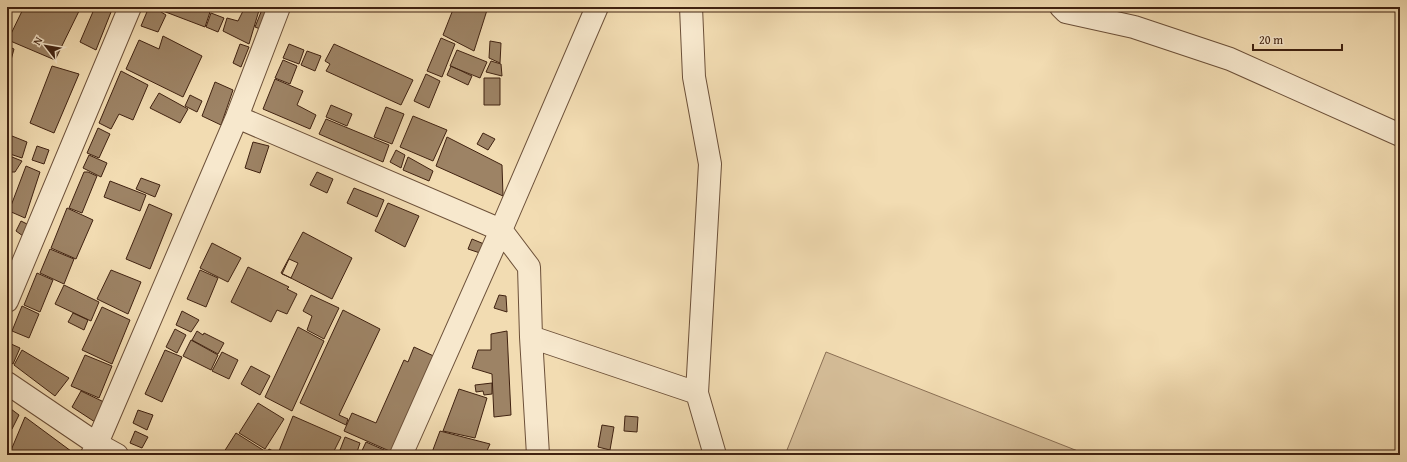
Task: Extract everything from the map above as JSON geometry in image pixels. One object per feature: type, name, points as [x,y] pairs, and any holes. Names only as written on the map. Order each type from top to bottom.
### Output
[{"type":"street","points":[[7,301],[130,7]]},
{"type":"street","points":[[95,450],[236,117],[279,7]]},
{"type":"street","points":[[401,455],[501,230],[597,7]]},
{"type":"street","points":[[690,7],[694,77],[710,164],[697,393],[715,455]]},
{"type":"street","points":[[1061,7],[1066,12],[1134,27],[1230,58],[1400,135]]},
{"type":"street","points":[[236,117],[501,230],[529,267],[531,336],[538,455]]},
{"type":"street","points":[[531,336],[697,393]]},
{"type":"street","points":[[7,383],[95,450],[117,455]]},
{"type":"shaded area","points":[[826,352],[1088,455],[785,455]]},
{"type":"building","points":[[24,7],[81,7],[55,60],[8,40]]},
{"type":"building","points":[[95,7],[113,7],[96,50],[80,42]]},
{"type":"building","points":[[149,7],[153,7],[166,15],[158,32],[141,26]]},
{"type":"building","points":[[165,7],[200,7],[210,12],[205,27],[163,11]]},
{"type":"building","points":[[245,7],[260,7],[249,44],[223,31],[227,18],[238,21]]},
{"type":"building","points":[[263,7],[272,7],[265,31],[255,27]]},
{"type":"building","points":[[454,7],[488,7],[474,51],[443,35]]},
{"type":"building","points":[[211,13],[224,18],[218,32],[206,27]]},
{"type":"building","points":[[163,36],[202,56],[183,97],[126,69],[139,40],[159,49]]},
{"type":"building","points":[[441,38],[455,44],[442,77],[427,71]]},
{"type":"building","points":[[490,41],[501,43],[500,63],[489,58]]},
{"type":"building","points":[[240,44],[249,47],[241,67],[233,63]]},
{"type":"building","points":[[289,44],[304,50],[299,64],[283,58]]},
{"type":"building","points":[[334,44],[413,80],[401,105],[326,71],[330,64],[325,61]]},
{"type":"building","points":[[7,46],[14,49],[11,60],[7,58]]},
{"type":"building","points":[[457,50],[487,62],[480,78],[450,66]]},
{"type":"building","points":[[307,51],[321,56],[315,71],[301,65]]},
{"type":"building","points":[[283,60],[297,66],[290,84],[275,78]]},
{"type":"building","points":[[491,61],[501,64],[502,76],[486,72]]},
{"type":"building","points":[[52,66],[79,74],[54,133],[30,123]]},
{"type":"building","points":[[451,66],[472,76],[468,85],[447,75]]},
{"type":"building","points":[[121,71],[148,85],[133,120],[119,114],[111,129],[99,123]]},
{"type":"building","points":[[426,74],[440,81],[429,108],[414,101]]},
{"type":"building","points":[[484,78],[500,78],[500,105],[484,105]]},
{"type":"building","points":[[275,79],[303,91],[297,105],[316,115],[310,129],[263,109]]},
{"type":"building","points":[[215,82],[233,90],[221,125],[202,116]]},
{"type":"building","points":[[159,93],[188,109],[180,123],[150,108]]},
{"type":"building","points":[[190,95],[202,101],[197,112],[185,106]]},
{"type":"building","points":[[331,105],[352,114],[347,126],[326,117]]},
{"type":"building","points":[[386,107],[404,114],[392,144],[374,137]]},
{"type":"building","points":[[413,116],[447,130],[433,161],[400,147]]},
{"type":"building","points":[[326,119],[389,145],[383,162],[319,134]]},
{"type":"building","points":[[98,128],[110,134],[99,158],[87,153]]},
{"type":"building","points":[[483,133],[495,139],[488,150],[477,144]]},
{"type":"building","points":[[7,134],[27,142],[22,158],[7,153]]},
{"type":"building","points":[[447,137],[502,165],[503,196],[436,166]]},
{"type":"building","points":[[253,142],[269,146],[260,173],[245,168]]},
{"type":"building","points":[[37,146],[49,150],[44,164],[32,160]]},
{"type":"building","points":[[396,150],[405,155],[401,168],[390,162]]},
{"type":"building","points":[[7,155],[22,161],[15,172],[12,172],[7,178]]},
{"type":"building","points":[[89,155],[107,163],[101,177],[83,168]]},
{"type":"building","points":[[408,157],[433,171],[429,181],[403,170]]},
{"type":"building","points":[[26,166],[40,172],[25,218],[9,211]]},
{"type":"building","points":[[84,172],[97,176],[82,213],[69,208]]},
{"type":"building","points":[[317,172],[333,179],[327,193],[310,185]]},
{"type":"building","points":[[141,178],[160,185],[155,197],[136,189]]},
{"type":"building","points":[[110,181],[146,195],[140,211],[104,197]]},
{"type":"building","points":[[354,188],[384,200],[377,217],[347,203]]},
{"type":"building","points":[[388,203],[419,216],[405,247],[375,231]]},
{"type":"building","points":[[149,204],[172,214],[150,269],[126,259]]},
{"type":"building","points":[[67,208],[93,220],[76,259],[51,248]]},
{"type":"building","points":[[21,221],[29,225],[23,236],[16,231]]},
{"type":"building","points":[[303,232],[352,258],[332,299],[291,278],[298,263],[289,259],[282,274],[281,273]]},
{"type":"building","points":[[472,239],[484,244],[480,253],[468,249]]},
{"type":"building","points":[[212,243],[241,258],[228,282],[200,268]]},
{"type":"building","points":[[50,249],[74,259],[64,284],[40,273]]},
{"type":"building","points":[[248,267],[289,287],[287,289],[297,294],[287,314],[277,310],[271,322],[231,302]]},
{"type":"building","points":[[111,270],[141,282],[128,314],[97,299]]},
{"type":"building","points":[[200,270],[218,278],[206,307],[187,299]]},
{"type":"building","points":[[37,273],[53,280],[40,312],[24,305]]},
{"type":"building","points":[[64,285],[99,302],[91,321],[55,304]]},
{"type":"building","points":[[311,295],[339,308],[324,339],[307,330],[312,316],[303,311]]},
{"type":"building","points":[[499,295],[506,296],[507,312],[494,308]]},
{"type":"building","points":[[22,306],[39,314],[29,338],[12,331]]},
{"type":"building","points":[[102,307],[130,320],[112,364],[82,350]]},
{"type":"building","points":[[343,310],[380,329],[339,415],[348,419],[346,425],[300,403]]},
{"type":"building","points":[[182,311],[199,320],[191,332],[176,325]]},
{"type":"building","points":[[73,313],[88,320],[84,330],[68,322]]},
{"type":"building","points":[[298,327],[324,341],[292,411],[265,397]]},
{"type":"building","points":[[175,329],[186,335],[177,353],[166,347]]},
{"type":"building","points":[[197,331],[203,335],[204,333],[224,343],[218,354],[192,340]]},
{"type":"building","points":[[507,331],[511,415],[494,417],[492,374],[472,368],[478,350],[491,350],[491,334]]},
{"type":"building","points":[[191,340],[218,355],[211,370],[183,356]]},
{"type":"building","points":[[9,343],[20,348],[13,364],[7,360],[7,347]]},
{"type":"building","points":[[414,347],[438,358],[394,453],[344,431],[352,413],[376,423],[404,360],[408,362]]},
{"type":"building","points":[[22,350],[69,378],[55,396],[14,365]]},
{"type":"building","points":[[165,350],[182,357],[162,402],[145,394]]},
{"type":"building","points":[[222,352],[238,360],[229,379],[212,371]]},
{"type":"building","points":[[85,355],[112,366],[99,398],[71,386]]},
{"type":"building","points":[[251,366],[270,376],[260,395],[241,384]]},
{"type":"building","points":[[492,383],[492,394],[484,395],[483,391],[476,392],[475,385]]},
{"type":"building","points":[[459,389],[487,398],[475,438],[443,431]]},
{"type":"building","points":[[81,391],[106,403],[95,422],[72,407]]},
{"type":"building","points":[[258,403],[284,419],[265,449],[239,433]]},
{"type":"building","points":[[7,406],[19,415],[12,429],[7,425]]},
{"type":"building","points":[[138,410],[153,415],[147,430],[133,423]]},
{"type":"building","points":[[293,416],[341,437],[332,455],[288,455],[279,451]]},
{"type":"building","points":[[625,416],[638,417],[637,432],[624,431]]},
{"type":"building","points":[[25,417],[75,454],[9,455]]},
{"type":"building","points":[[602,425],[614,427],[610,450],[598,447]]},
{"type":"building","points":[[135,431],[148,437],[142,448],[130,443]]},
{"type":"building","points":[[440,431],[490,444],[485,455],[464,455],[451,451],[449,455],[431,455]]},
{"type":"building","points":[[236,433],[263,450],[259,455],[222,455]]},
{"type":"building","points":[[345,437],[360,443],[356,455],[340,450]]},
{"type":"building","points":[[366,442],[391,453],[390,455],[360,455]]},
{"type":"building","points":[[269,449],[279,454],[266,455]]}]
